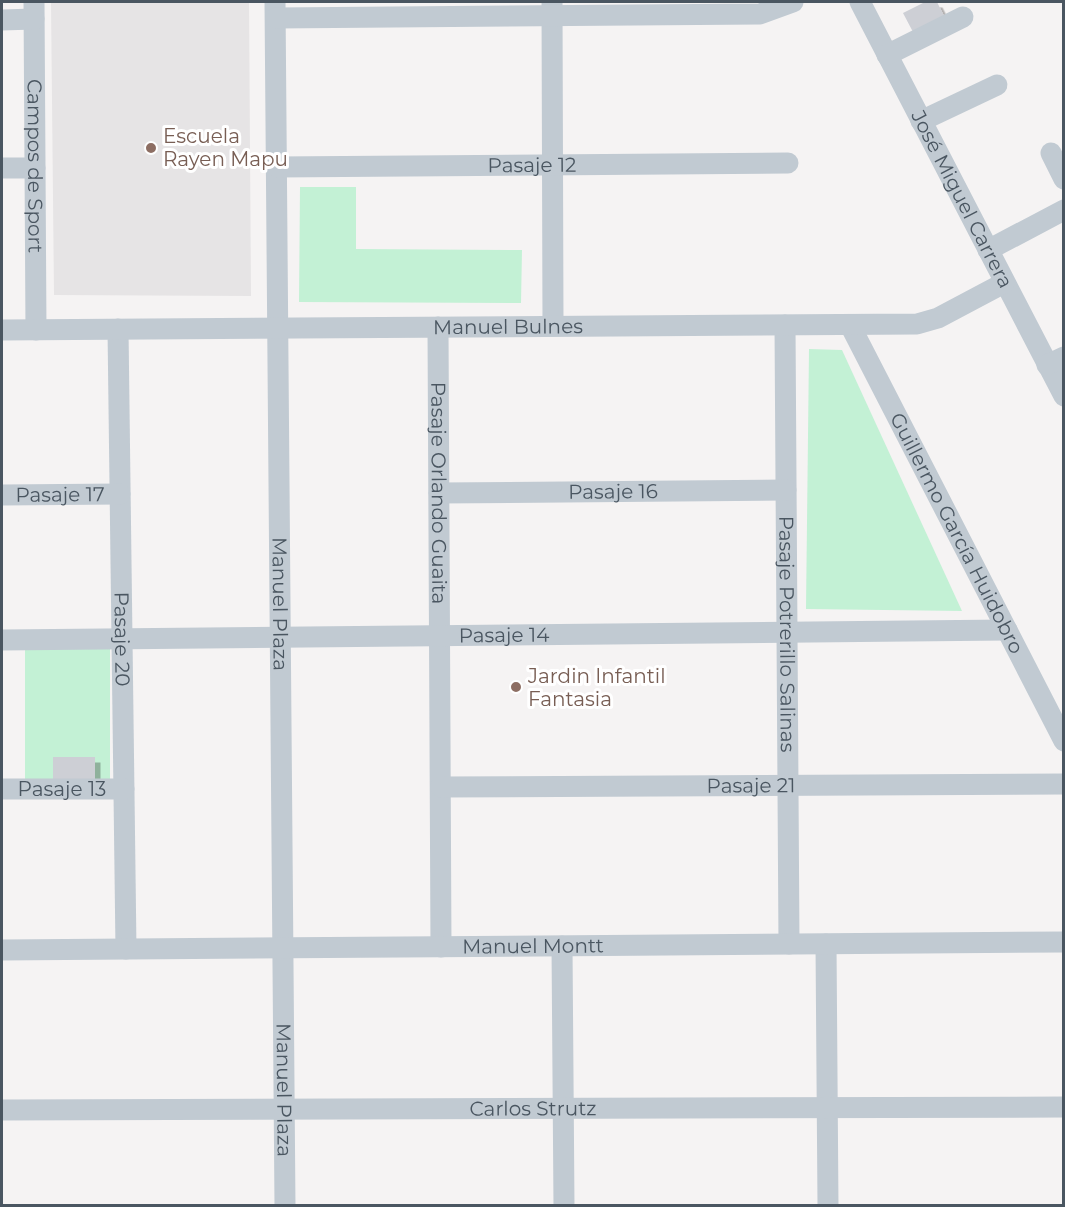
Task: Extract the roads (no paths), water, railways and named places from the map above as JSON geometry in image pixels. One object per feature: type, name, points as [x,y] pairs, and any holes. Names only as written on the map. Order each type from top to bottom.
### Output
[{"type":"street","points":[[275,10],[552,9],[760,14],[793,2]]},
{"type":"street","name":"José Miguel Carrera","points":[[860,2],[1004,283],[1055,361],[1064,396]]},
{"type":"street","points":[[552,9],[553,326]]},
{"type":"street","points":[[2,20],[34,10]]},
{"type":"street","name":"Campos de Sport","points":[[34,10],[36,330]]},
{"type":"street","name":"Manuel Plaza","points":[[275,10],[285,1206]]},
{"type":"street","points":[[887,55],[963,17]]},
{"type":"street","points":[[921,121],[997,85]]},
{"type":"street","points":[[1051,153],[1064,178]]},
{"type":"street","name":"Pasaje 12","points":[[277,167],[789,163]]},
{"type":"street","points":[[2,168],[35,168]]},
{"type":"street","points":[[988,250],[1064,210]]},
{"type":"street","name":"Manuel Bulnes","points":[[2,330],[849,325],[926,322],[1004,283]]},
{"type":"street","name":"Pasaje Potrerillo Salinas","points":[[785,325],[789,944]]},
{"type":"street","name":"Guillermo García Huidobro","points":[[849,325],[1064,741]]},
{"type":"street","name":"Pasaje Orlando Guaita","points":[[438,327],[441,947]]},
{"type":"street","name":"Pasaje 20","points":[[118,329],[126,949]]},
{"type":"street","name":"Pasaje 16","points":[[439,493],[786,490]]},
{"type":"street","name":"Pasaje 17","points":[[2,495],[120,494]]},
{"type":"street","name":"Pasaje 14","points":[[2,640],[1007,630]]},
{"type":"street","name":"Pasaje 21","points":[[441,787],[1064,784]]},
{"type":"street","name":"Pasaje 13","points":[[2,789],[124,789]]},
{"type":"street","name":"Manuel Montt","points":[[2,950],[1064,942]]},
{"type":"street","points":[[826,944],[828,1206]]},
{"type":"street","points":[[562,946],[564,1206]]},
{"type":"street","name":"Carlos Strutz","points":[[2,1110],[1064,1107]]},
{"type":"place","name":"Escuela Rayen Mapu","points":[[151,148]]},
{"type":"place","name":"Jardin Infantil Fantasia","points":[[516,687]]}]
